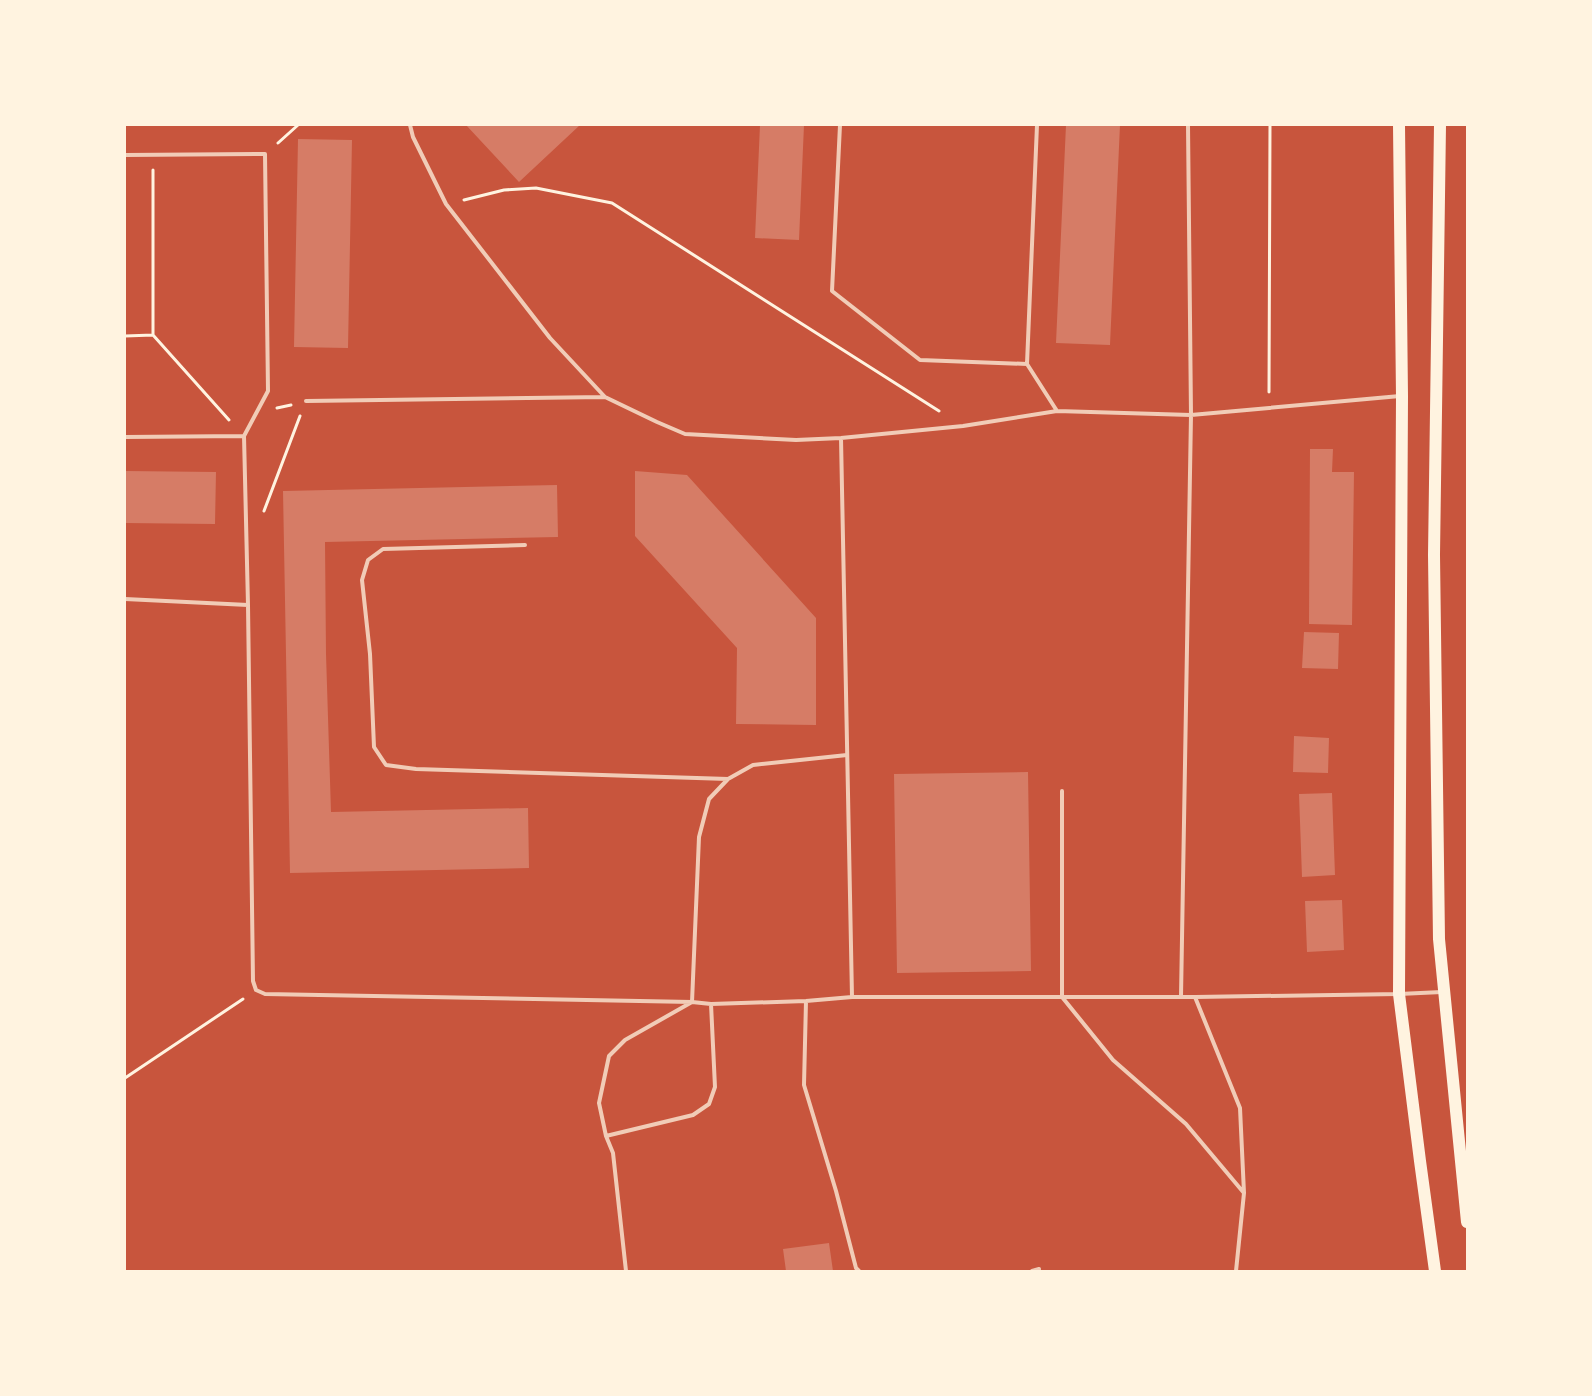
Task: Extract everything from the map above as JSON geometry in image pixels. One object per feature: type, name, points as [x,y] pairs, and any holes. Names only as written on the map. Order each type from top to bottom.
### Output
[{"type":"main road","points":[[1400,125],[1402,396],[1399,994],[1435,1271]]},
{"type":"main road","points":[[1440,125],[1434,555],[1438,939],[1467,1222]]},
{"type":"lane","points":[[410,125],[413,137],[446,204],[550,338],[606,397],[686,434],[796,440],[841,438],[963,426],[1057,411],[1191,415],[1402,396]]},
{"type":"lane","points":[[840,125],[832,291],[920,360],[1027,364]]},
{"type":"lane","points":[[1037,125],[1027,364],[1057,411]]},
{"type":"lane","points":[[1181,997],[1191,415],[1188,125]]},
{"type":"lane","points":[[125,155],[265,154],[268,390],[244,436],[253,981],[256,990],[265,994],[692,1002],[711,1004],[806,1001],[852,997],[1195,997],[1444,992]]},
{"type":"lane","points":[[306,401],[606,397]]},
{"type":"lane","points":[[125,437],[244,436]]},
{"type":"lane","points":[[841,438],[852,997]]},
{"type":"lane","points":[[525,545],[383,549],[368,560],[362,580],[370,654],[374,748],[386,765],[416,770],[728,779]]},
{"type":"lane","points":[[125,599],[248,605]]},
{"type":"lane","points":[[692,1002],[699,837],[709,799],[728,779],[753,764],[847,755]]},
{"type":"lane","points":[[1062,791],[1062,997],[1113,1060],[1186,1124],[1244,1193]]},
{"type":"lane","points":[[1195,997],[1240,1108],[1244,1193],[1236,1271]]},
{"type":"lane","points":[[806,1001],[804,1085],[836,1190],[856,1268],[859,1271]]},
{"type":"lane","points":[[626,1271],[613,1153],[606,1136],[599,1103],[609,1056],[624,1040],[692,1002]]},
{"type":"lane","points":[[606,1136],[693,1115],[709,1104],[715,1087],[711,1004]]},
{"type":"lane","points":[[1032,1271],[1039,1269]]},
{"type":"path","points":[[265,154],[298,125]]},
{"type":"path","points":[[1269,408],[1270,125]]},
{"type":"path","points":[[153,155],[153,335],[244,436]]},
{"type":"path","points":[[446,204],[504,190],[536,188],[612,203],[963,426]]},
{"type":"path","points":[[125,336],[153,335]]},
{"type":"path","points":[[261,519],[306,401]]},
{"type":"path","points":[[125,1078],[256,990]]},
{"type":"building","points":[[466,125],[580,125],[519,182]]},
{"type":"building","points":[[760,125],[804,125],[799,240],[755,238]]},
{"type":"building","points":[[1066,125],[1120,125],[1110,345],[1056,343]]},
{"type":"building","points":[[298,139],[352,140],[348,348],[294,347]]},
{"type":"building","points":[[1310,449],[1333,449],[1332,472],[1354,472],[1352,625],[1309,624]]},
{"type":"building","points":[[125,471],[216,472],[215,524],[125,523]]},
{"type":"building","points":[[635,471],[687,475],[816,618],[816,725],[736,724],[737,648],[635,536]]},
{"type":"building","points":[[557,485],[558,537],[325,542],[331,812],[528,808],[529,868],[290,873],[283,491]]},
{"type":"building","points":[[1304,632],[1339,633],[1338,669],[1302,668]]},
{"type":"building","points":[[1294,736],[1329,738],[1328,773],[1293,772]]},
{"type":"building","points":[[1028,772],[1031,971],[897,973],[894,774]]},
{"type":"building","points":[[1332,793],[1335,875],[1302,877],[1299,794]]},
{"type":"building","points":[[1342,900],[1344,950],[1307,952],[1305,901]]},
{"type":"building","points":[[829,1243],[833,1271],[786,1271],[783,1249]]}]
